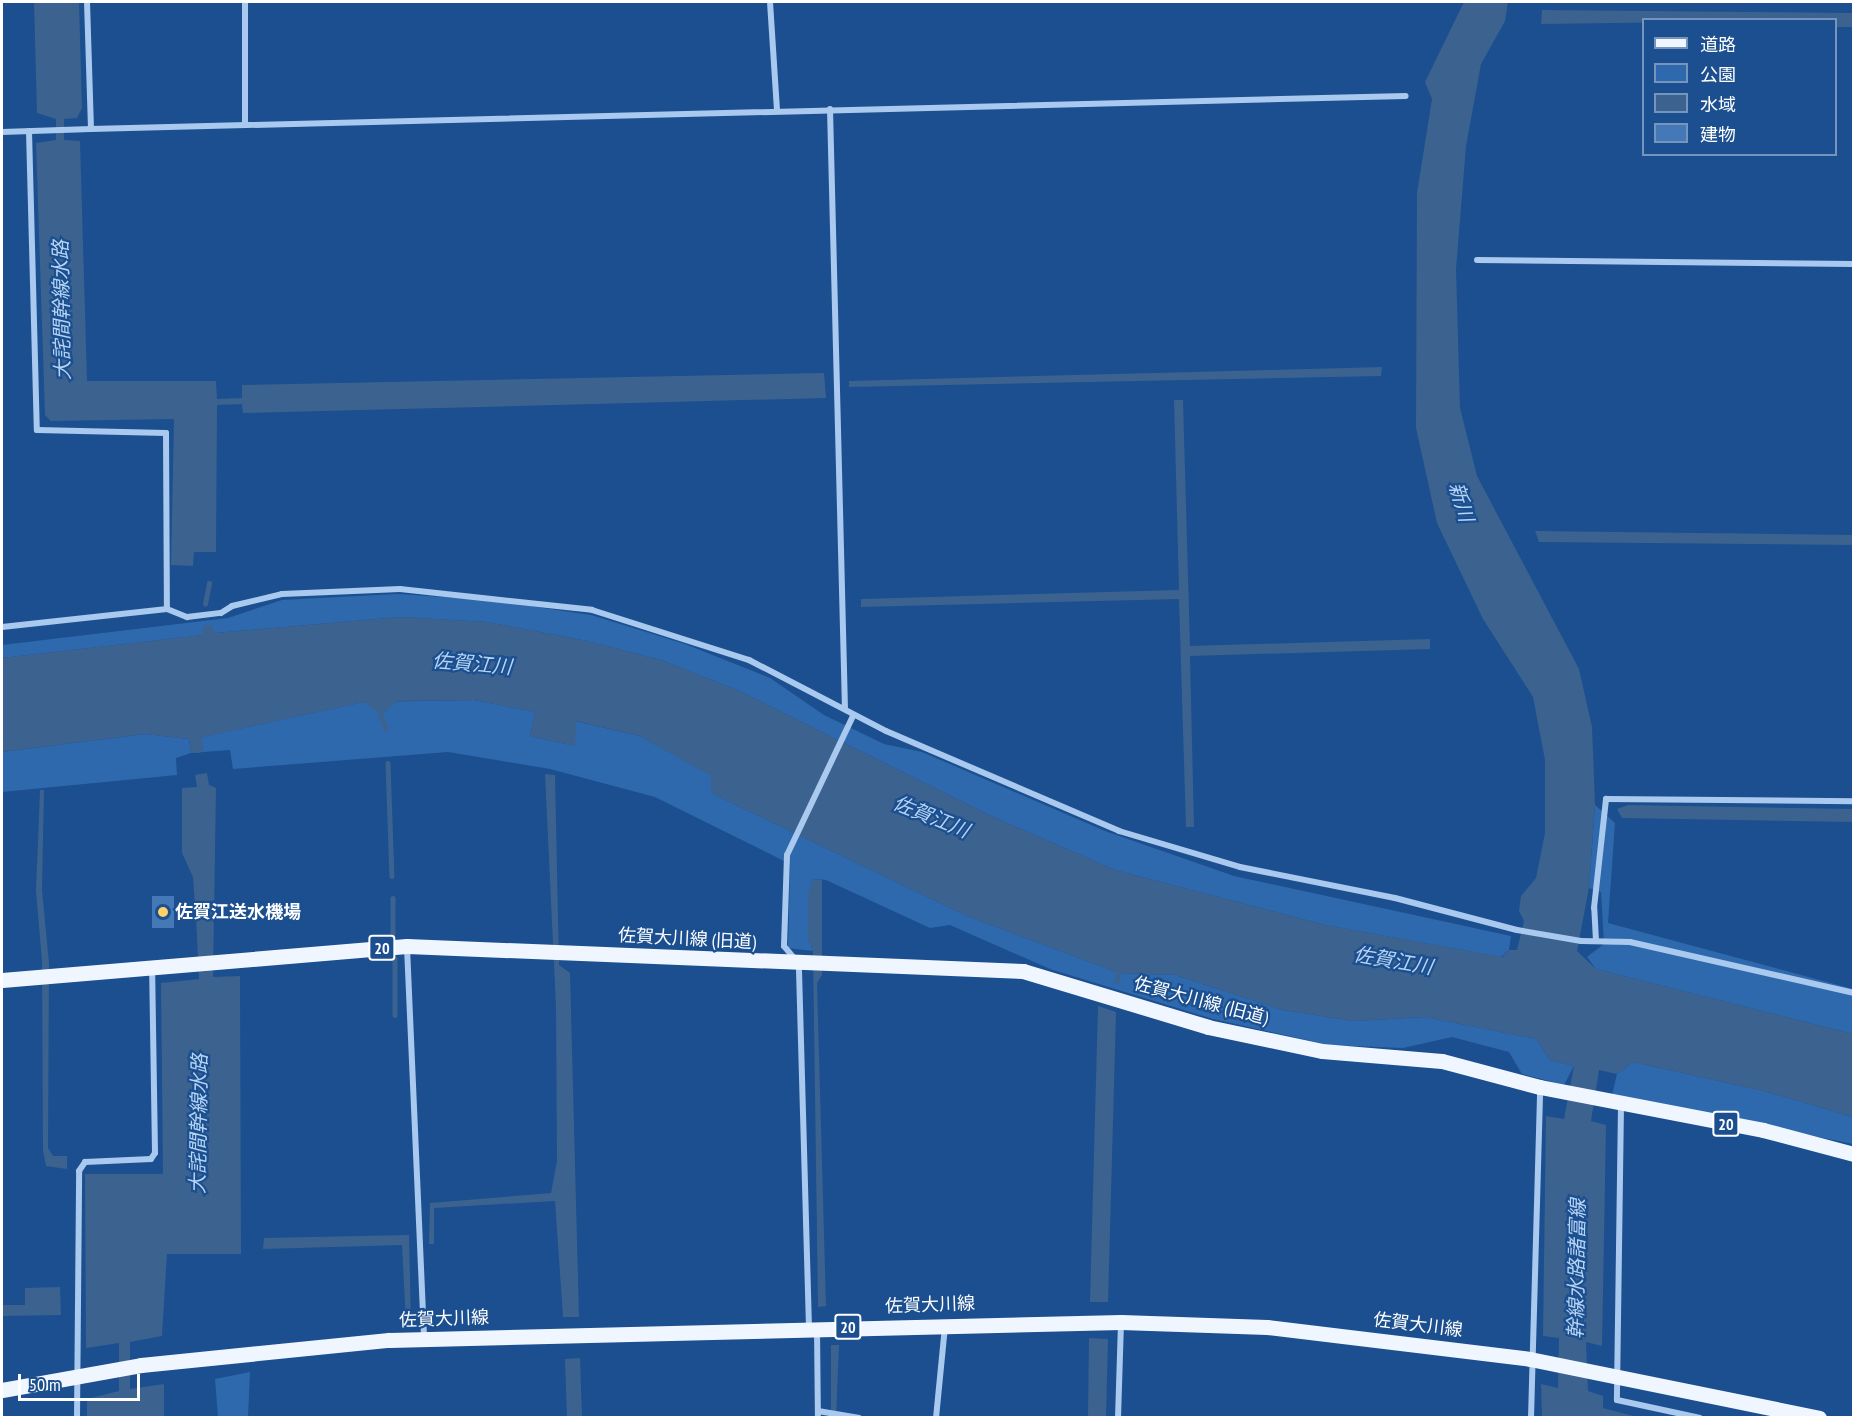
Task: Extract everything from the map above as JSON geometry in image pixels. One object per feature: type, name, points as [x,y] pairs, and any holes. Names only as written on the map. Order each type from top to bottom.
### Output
[{"type":"main road","name":"佐賀大川線 (旧道)","points":[[152,971],[407,946],[803,965],[1023,970],[1208,1027],[1322,1051],[1442,1061],[1540,1087],[1621,1104]]},
{"type":"main road","name":"20","points":[[2,980],[152,971]]},
{"type":"main road","name":"20","points":[[1621,1104],[1763,1130],[1854,1154]]},
{"type":"main road","name":"佐賀大川線","points":[[2,1390],[141,1365],[424,1339],[946,1323],[1120,1322],[1267,1327],[1530,1359],[1617,1374],[1819,1418]]},
{"type":"street","points":[[87,2],[91,129]]},
{"type":"street","points":[[245,2],[245,125]]},
{"type":"street","points":[[770,2],[777,109]]},
{"type":"street","points":[[2,132],[777,109],[1406,96]]},
{"type":"street","points":[[830,109],[845,708]]},
{"type":"street","points":[[29,131],[37,430],[166,433],[166,609]]},
{"type":"street","points":[[1477,260],[1854,264]]},
{"type":"street","points":[[2,627],[166,609],[187,617],[221,614],[232,606],[282,594],[400,589],[569,607],[672,633],[749,660],[845,708],[854,716],[1119,831],[1240,867],[1395,898],[1517,930],[1581,941],[1630,942],[1854,993]]},
{"type":"street","points":[[854,716],[788,855],[784,946],[803,965],[813,1328],[818,1414],[859,1418]]},
{"type":"street","points":[[1596,941],[1594,908],[1606,799],[1854,801]]},
{"type":"street","points":[[407,946],[424,1339]]},
{"type":"street","points":[[77,1418],[79,1171],[85,1162],[151,1159],[155,1153],[152,971]]},
{"type":"street","points":[[1531,1418],[1530,1359],[1540,1087]]},
{"type":"street","points":[[1621,1104],[1617,1400],[1700,1418]]},
{"type":"street","points":[[1118,1418],[1120,1322]]},
{"type":"street","points":[[936,1418],[946,1323]]},
{"type":"green space","points":[[397,594],[490,600],[591,615],[685,644],[770,678],[824,715],[884,744],[922,752],[1105,831],[1234,876],[1511,936],[1509,950],[1501,957],[1325,925],[1115,870],[989,815],[742,692],[661,660],[587,641],[487,622],[399,617],[216,633],[208,625],[203,635],[2,658],[2,645],[228,618],[282,600]]},
{"type":"green space","points":[[474,700],[535,712],[530,736],[575,746],[575,721],[640,736],[712,776],[711,793],[967,916],[1119,973],[1175,975],[1283,1010],[1354,1021],[1425,1017],[1536,1039],[1550,1060],[1574,1066],[1564,1085],[1522,1074],[1509,1052],[1452,1037],[1403,1048],[1329,1045],[1213,1019],[1050,969],[950,925],[930,928],[826,880],[813,879],[808,938],[813,951],[788,948],[790,864],[655,797],[550,769],[448,752],[233,769],[230,750],[203,752],[201,737],[364,702]]},
{"type":"green space","points":[[145,734],[189,739],[191,753],[176,758],[177,775],[2,792],[2,752]]},
{"type":"green space","points":[[1595,805],[1615,823],[1608,923],[1853,989],[1853,1034],[1596,969],[1587,957],[1604,944],[1601,892],[1589,888]]},
{"type":"green space","points":[[1633,1062],[1764,1091],[1853,1117],[1853,1144],[1612,1095],[1617,1074]]},
{"type":"green space","points":[[250,1372],[248,1417],[218,1417],[215,1379]]},
{"type":"water","name":"大詫間幹線水路","points":[[34,2],[79,2],[82,108],[77,118],[64,119],[64,140],[80,141],[87,381],[216,381],[217,399],[242,398],[242,385],[824,373],[826,398],[243,413],[242,404],[217,405],[216,552],[194,552],[193,566],[171,565],[174,419],[51,421],[45,415],[36,143],[56,140],[56,119],[37,113]]},
{"type":"water","points":[[1464,2],[1508,2],[1505,21],[1481,64],[1466,146],[1456,269],[1460,408],[1477,476],[1579,669],[1592,727],[1595,805],[1589,888],[1577,951],[1596,969],[1853,1034],[1853,1117],[1764,1091],[1633,1062],[1617,1074],[1599,1070],[1591,1121],[1606,1125],[1602,1346],[1586,1342],[1588,1391],[1603,1396],[1603,1408],[1637,1417],[1542,1417],[1541,1384],[1558,1388],[1559,1338],[1543,1336],[1546,1116],[1564,1119],[1574,1066],[1550,1060],[1536,1039],[1425,1017],[1354,1021],[1283,1010],[1175,975],[1119,973],[967,916],[711,793],[711,776],[640,736],[576,721],[575,746],[530,736],[535,712],[474,700],[397,701],[381,715],[364,702],[202,737],[203,752],[198,753],[191,753],[189,739],[145,734],[2,752],[2,658],[202,635],[204,625],[211,625],[216,633],[399,617],[487,622],[587,641],[661,660],[742,692],[989,815],[1115,870],[1325,925],[1502,957],[1509,950],[1517,950],[1524,921],[1519,911],[1521,896],[1536,878],[1545,833],[1545,760],[1533,697],[1483,619],[1437,523],[1416,428],[1417,193],[1432,99],[1425,82]]},
{"type":"water","points":[[1542,10],[1853,13],[1853,27],[1837,27],[1837,18],[1642,18],[1642,23],[1541,24]]},
{"type":"water","points":[[1382,367],[1381,376],[849,387],[849,381]]},
{"type":"water","points":[[1174,400],[1183,400],[1190,646],[1430,639],[1430,649],[1190,656],[1194,827],[1186,827],[1179,599],[861,607],[861,599],[1179,590]]},
{"type":"water","points":[[1535,531],[1853,535],[1854,545],[1539,542]]},
{"type":"water","name":"大詫間幹線水路","points":[[207,773],[209,785],[216,788],[213,977],[240,976],[241,1254],[167,1254],[162,1336],[130,1342],[130,1389],[164,1384],[164,1417],[87,1417],[87,1399],[119,1391],[119,1343],[86,1348],[85,1174],[163,1174],[161,983],[199,979],[196,917],[182,917],[182,906],[195,905],[193,877],[182,853],[182,788],[197,787],[195,775]]},
{"type":"water","points":[[545,774],[555,775],[559,965],[570,973],[579,1317],[563,1317],[555,1201],[434,1208],[434,1244],[429,1244],[430,1203],[551,1193],[557,1161],[556,1007]]},
{"type":"water","points":[[40,790],[44,790],[42,890],[49,963],[48,1148],[53,1156],[67,1156],[67,1169],[46,1166],[43,1150],[42,961],[36,891]]},
{"type":"water","points":[[1628,805],[1853,809],[1853,822],[1622,818],[1617,809]]},
{"type":"water","points":[[813,879],[822,880],[822,975],[817,983],[826,1306],[818,1307],[813,951],[808,938],[808,894]]},
{"type":"water","points":[[1098,1006],[1116,1012],[1108,1302],[1090,1302]]},
{"type":"water","points":[[409,1235],[411,1324],[406,1323],[402,1245],[263,1249],[264,1238]]},
{"type":"water","points":[[60,1287],[61,1315],[2,1316],[2,1305],[25,1305],[25,1288]]},
{"type":"water","points":[[1089,1338],[1108,1339],[1106,1417],[1088,1417]]},
{"type":"water","points":[[831,1345],[839,1345],[836,1417],[831,1418]]},
{"type":"water","points":[[580,1358],[582,1417],[567,1417],[565,1359]]},
{"type":"building","name":"佐賀江送水機場","points":[[152,896],[174,896],[174,928],[152,928]]},
{"type":"waterway","points":[[205,604],[209,583]]},
{"type":"waterway","points":[[381,715],[386,729]]},
{"type":"waterway","points":[[388,763],[392,876]]},
{"type":"waterway","points":[[393,898],[393,934]]},
{"type":"waterway","points":[[395,958],[395,1015]]},
{"type":"waterway","points":[[1116,981],[1119,973]]},
{"type":"place","name":"佐賀江送水機場","points":[[163,912]]},
{"type":"water label","name":"新川","points":[[1461,502]]},
{"type":"water label","name":"佐賀江川","points":[[472,664]]},
{"type":"water label","name":"佐賀江川","points":[[931,817]]},
{"type":"water label","name":"佐賀江川","points":[[1393,961]]},
{"type":"water label","name":"幹線水路諸富線","points":[[1577,1269]]}]
